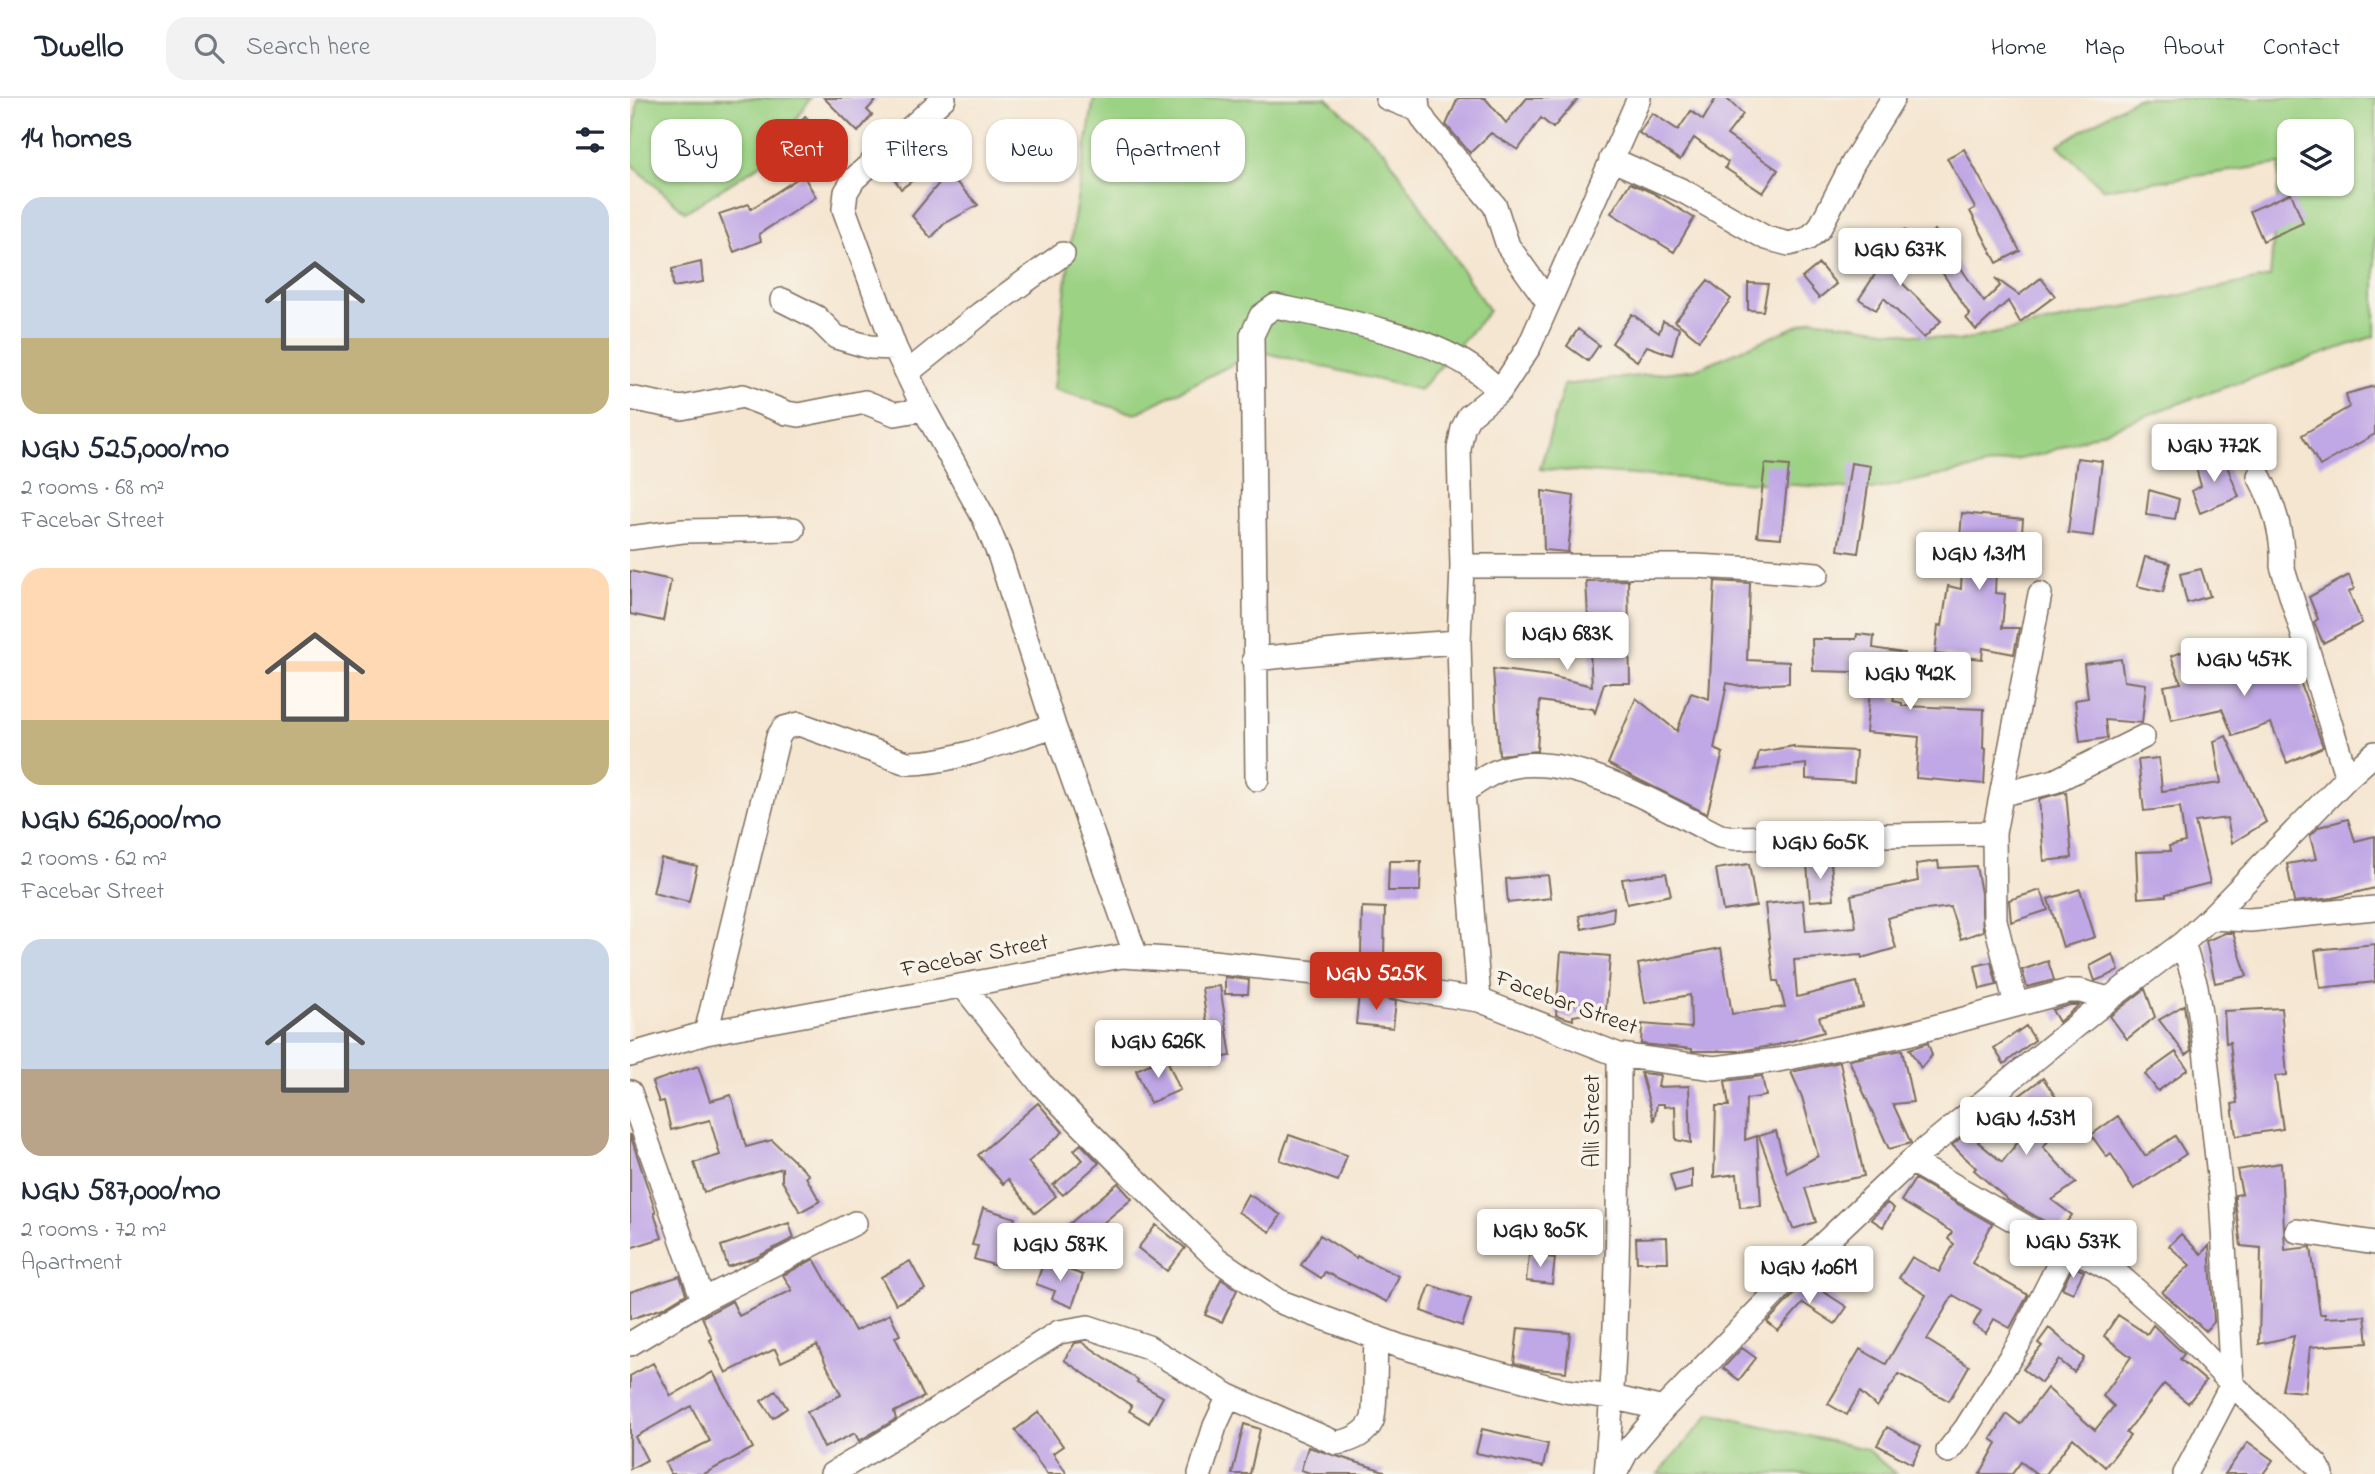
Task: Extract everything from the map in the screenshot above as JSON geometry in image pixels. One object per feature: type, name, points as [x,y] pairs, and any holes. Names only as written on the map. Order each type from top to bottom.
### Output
[{"type":"street","points":[[944,98],[854,179],[846,192],[844,209],[895,348],[923,409],[984,518],[1000,557],[1055,726],[1136,956]]},
{"type":"street","points":[[1387,98],[1417,104],[1495,206],[1508,246],[1548,302]]},
{"type":"street","points":[[1479,1000],[1463,792],[1459,642],[1462,566],[1459,449],[1463,428],[1469,416],[1500,391],[1529,347],[1639,98]]},
{"type":"street","points":[[1611,159],[1683,191],[1766,238],[1789,244],[1807,239],[1819,229],[1853,163],[1894,98]]},
{"type":"street","points":[[907,373],[980,314],[1063,254]]},
{"type":"street","points":[[782,300],[816,317],[836,337],[870,347],[895,348]]},
{"type":"street","points":[[1257,779],[1252,335],[1261,316],[1275,306],[1338,319],[1406,339],[1450,355],[1471,367],[1500,391]]},
{"type":"street","points":[[630,398],[681,408],[743,396],[787,414],[799,415],[865,402],[895,415],[923,409]]},
{"type":"street","points":[[2259,476],[2271,503],[2283,553],[2282,566],[2347,778]]},
{"type":"street","points":[[630,538],[683,531],[793,529]]},
{"type":"street","points":[[1462,566],[1695,566],[1818,574]]},
{"type":"street","points":[[2016,1005],[1995,920],[1994,833],[2040,594]]},
{"type":"street","points":[[1254,659],[1459,642]]},
{"type":"street","points":[[706,1033],[778,737],[784,728],[799,724],[907,763],[923,763],[1055,726]]},
{"type":"street","points":[[2003,794],[2055,781],[2143,737]]},
{"type":"street","points":[[1615,1474],[1627,1451],[1663,1409],[1816,1251],[1911,1161],[2109,999],[2183,943],[2375,753]]},
{"type":"street","points":[[1463,792],[1493,773],[1521,765],[1570,768],[1635,793],[1720,836],[1734,838],[1994,833]]},
{"type":"street","points":[[2210,918],[2250,920],[2375,908]]},
{"type":"street","points":[[2183,943],[2196,986],[2204,1041],[2221,1194],[2232,1384],[2185,1474]]},
{"type":"street","name":"Facebar Street","points":[[630,1055],[706,1033],[1122,956],[1361,978],[1410,990],[1479,1000],[1619,1055],[1714,1068],[1778,1060],[1908,1034],[2074,990],[2109,999]]},
{"type":"street","points":[[964,987],[1040,1083],[1217,1259],[1278,1301],[1409,1349],[1565,1391],[1612,1397],[1663,1409]]},
{"type":"street","name":"Alli Street","points":[[1606,1474],[1619,1232],[1619,1055]]},
{"type":"street","points":[[630,1092],[703,1300]]},
{"type":"street","points":[[1911,1161],[2066,1250],[2086,1256],[2115,1272],[2182,1331],[2322,1474]]},
{"type":"street","points":[[630,1344],[703,1300],[855,1223]]},
{"type":"street","points":[[2297,1231],[2375,1243]]},
{"type":"street","points":[[1948,1451],[1966,1428],[2018,1345],[2066,1250]]},
{"type":"street","points":[[832,1474],[1059,1332],[1088,1327],[1148,1347],[1229,1395],[1336,1443],[1351,1440],[1364,1431],[1373,1419],[1376,1338]]},
{"type":"street","points":[[1200,1474],[1215,1426],[1229,1395]]},
{"type":"green space","points":[[638,98],[811,98],[796,119],[756,119],[756,167],[742,176],[742,119],[651,119],[651,182],[630,163]]},
{"type":"green space","points":[[1094,98],[1327,98],[1386,153],[1489,311],[1420,390],[1258,351],[1135,414],[1054,389],[1073,224]]},
{"type":"green space","points":[[2136,98],[2375,98],[2375,336],[2191,399],[2043,454],[1872,490],[1540,469],[1564,385],[1696,369],[1813,319],[1958,341],[2270,277],[2277,196],[2354,196],[2354,119],[2277,119],[2277,164],[2103,189],[2058,145]]},
{"type":"green space","points":[[651,182],[733,182],[685,212]]},
{"type":"green space","points":[[1710,1414],[1866,1449],[1896,1474],[1658,1474]]},
{"type":"building","points":[[824,98],[878,98],[867,110],[872,115],[869,119],[862,119],[862,127],[858,132],[848,119]]},
{"type":"building","points":[[1458,98],[1485,98],[1506,123],[1527,98],[1579,98],[1553,128],[1541,118],[1518,150],[1491,133],[1470,153],[1446,125]]},
{"type":"building","points":[[1716,98],[1726,98],[1743,114],[1727,135],[1778,170],[1763,193],[1725,168],[1728,162],[1694,138],[1680,160],[1639,133],[1652,113],[1678,130],[1691,111],[1703,120]]},
{"type":"building","points":[[1964,149],[2020,251],[1997,263],[1970,211],[1975,208],[1947,158]]},
{"type":"building","points":[[792,182],[807,182],[816,197],[759,234],[761,241],[734,252],[719,214],[749,204],[751,209]]},
{"type":"building","points":[[896,182],[910,182],[901,189]]},
{"type":"building","points":[[940,182],[956,182],[978,205],[944,224],[931,238],[912,216]]},
{"type":"building","points":[[1630,183],[1653,193],[1694,218],[1674,252],[1611,213]]},
{"type":"building","points":[[2284,196],[2292,196],[2303,223],[2263,241],[2250,211]]},
{"type":"building","points":[[1904,230],[1921,240],[1897,278],[1941,321],[1924,338],[1884,298],[1876,310],[1859,299]]},
{"type":"building","points":[[1935,230],[1984,302],[2000,286],[1995,278],[2019,295],[2041,278],[2055,296],[2020,322],[2008,301],[1976,330],[1966,318],[1970,315],[1921,240]]},
{"type":"building","points":[[701,262],[703,282],[673,287],[672,269]]},
{"type":"building","points":[[1819,264],[1836,284],[1819,298],[1802,278]]},
{"type":"building","points":[[1708,280],[1731,299],[1699,340],[1675,321]]},
{"type":"building","points":[[1748,283],[1768,284],[1763,311],[1748,310]]},
{"type":"building","points":[[1632,314],[1659,333],[1663,321],[1679,328],[1672,355],[1647,346],[1637,361],[1612,343]]},
{"type":"building","points":[[1578,329],[1599,345],[1588,361],[1567,346]]},
{"type":"building","points":[[2375,386],[2375,434],[2320,466],[2302,435],[2349,407],[2346,394]]},
{"type":"building","points":[[2222,453],[2239,497],[2200,513],[2192,491],[2201,486],[2195,464]]},
{"type":"building","points":[[2077,458],[2102,461],[2093,536],[2068,533]]},
{"type":"building","points":[[1851,463],[1871,466],[1858,553],[1838,550]]},
{"type":"building","points":[[1765,464],[1789,466],[1781,538],[1757,536]]},
{"type":"building","points":[[2149,490],[2179,499],[2175,519],[2146,515]]},
{"type":"building","points":[[1542,491],[1574,496],[1568,552],[1544,550]]},
{"type":"building","points":[[1962,513],[2023,519],[2021,545],[1997,543],[1995,593],[2005,594],[2002,628],[2019,628],[2014,654],[1983,648],[1982,659],[1935,654],[1938,625],[1942,626],[1948,586],[1961,589]]},
{"type":"building","points":[[2145,557],[2170,563],[2163,592],[2137,586]]},
{"type":"building","points":[[2201,569],[2210,596],[2187,603],[2180,574]]},
{"type":"building","points":[[630,571],[671,580],[663,621],[630,614]]},
{"type":"building","points":[[2349,575],[2354,589],[2349,592],[2362,623],[2323,643],[2314,622],[2318,619],[2309,597]]},
{"type":"building","points":[[1628,580],[1630,683],[1604,683],[1595,713],[1593,709],[1540,701],[1537,751],[1499,755],[1493,669],[1550,676],[1592,686],[1586,581]]},
{"type":"building","points":[[1715,581],[1750,583],[1747,660],[1789,662],[1789,683],[1741,686],[1727,683],[1714,749],[1723,753],[1707,814],[1608,764],[1636,698],[1677,731],[1691,693],[1709,699]]},
{"type":"building","points":[[1857,634],[1874,636],[1873,648],[1904,653],[1893,701],[1902,703],[1902,706],[1984,709],[1984,784],[1916,778],[1919,737],[1866,732],[1871,681],[1853,680],[1854,672],[1813,671],[1812,639],[1856,639]]},
{"type":"building","points":[[2216,639],[2226,667],[2240,661],[2247,679],[2294,664],[2323,747],[2287,763],[2271,723],[2233,736],[2222,709],[2171,720],[2164,686],[2181,683],[2171,656]]},
{"type":"building","points":[[2121,659],[2124,681],[2146,684],[2142,723],[2105,720],[2107,738],[2080,742],[2075,700],[2088,698],[2084,664]]},
{"type":"building","points":[[2226,736],[2266,822],[2232,843],[2227,818],[2195,822],[2210,883],[2166,896],[2138,898],[2136,852],[2170,851],[2169,846],[2185,842],[2180,807],[2144,811],[2138,760],[2159,758],[2162,791],[2221,783],[2214,741]]},
{"type":"building","points":[[1794,746],[1856,751],[1854,782],[1806,779],[1806,764],[1755,770],[1759,752]]},
{"type":"building","points":[[2066,792],[2072,858],[2044,861],[2039,799]]},
{"type":"building","points":[[2348,819],[2355,841],[2375,836],[2375,888],[2333,898],[2294,902],[2287,864],[2316,859],[2310,836],[2319,827]]},
{"type":"building","points":[[661,858],[697,866],[689,902],[653,893]]},
{"type":"building","points":[[1389,861],[1421,861],[1420,891],[1388,891]]},
{"type":"building","points":[[1938,861],[1939,868],[1976,866],[1983,931],[1961,939],[1950,907],[1911,912],[1887,918],[1896,948],[1862,958],[1861,955],[1794,960],[1797,997],[1857,982],[1863,1007],[1819,1017],[1824,1032],[1777,1045],[1739,1051],[1692,1051],[1641,1044],[1642,1024],[1691,1028],[1690,995],[1645,1003],[1638,964],[1721,948],[1732,1014],[1785,1007],[1778,981],[1774,981],[1765,904],[1803,900],[1806,931],[1856,927],[1851,895],[1918,881],[1916,864]]},
{"type":"building","points":[[1831,862],[1834,899],[1810,901],[1807,864]]},
{"type":"building","points":[[1749,864],[1756,906],[1723,911],[1716,869]]},
{"type":"building","points":[[1666,873],[1671,895],[1627,904],[1622,879]]},
{"type":"building","points":[[1548,875],[1551,898],[1508,903],[1506,879]]},
{"type":"building","points":[[2080,889],[2095,937],[2063,947],[2048,899]]},
{"type":"building","points":[[2041,890],[2048,910],[2011,922],[2009,900]]},
{"type":"building","points":[[1362,907],[1385,908],[1384,957],[1361,957]]},
{"type":"building","points":[[1614,907],[1613,922],[1582,929],[1579,916]]},
{"type":"building","points":[[2225,933],[2233,933],[2247,976],[2215,983],[2206,941]]},
{"type":"building","points":[[2375,944],[2375,982],[2320,988],[2315,950]]},
{"type":"building","points":[[1561,952],[1610,956],[1606,1010],[1573,1016],[1573,1020],[1556,1015]]},
{"type":"building","points":[[2113,954],[2119,971],[2095,981],[2090,966]]},
{"type":"building","points":[[2048,961],[2054,980],[2027,987],[2022,970]]},
{"type":"building","points":[[1991,962],[1997,985],[1980,989],[1975,966]]},
{"type":"building","points":[[1225,977],[1249,980],[1248,994],[1225,994]]},
{"type":"building","points":[[1220,986],[1231,1056],[1212,1059],[1202,988]]},
{"type":"building","points":[[2145,989],[2155,1017],[2127,1039],[2110,1016]]},
{"type":"building","points":[[1359,994],[1396,1001],[1393,1028],[1356,1024]]},
{"type":"building","points":[[2079,1005],[2059,1022],[2052,1010]]},
{"type":"building","points":[[2184,1005],[2191,1051],[2186,1055],[2159,1020]]},
{"type":"building","points":[[2281,1008],[2287,1075],[2275,1076],[2283,1129],[2236,1136],[2232,1104],[2237,1103],[2230,1042],[2226,1043],[2224,1011]]},
{"type":"building","points":[[2026,1026],[2035,1040],[2004,1064],[1994,1048]]},
{"type":"building","points":[[1928,1043],[1932,1055],[1921,1068],[1909,1049]]},
{"type":"building","points":[[1902,1050],[1913,1102],[1893,1104],[1911,1143],[1889,1149],[1849,1060]]},
{"type":"building","points":[[2176,1052],[2188,1069],[2158,1091],[2145,1074]]},
{"type":"building","points":[[1166,1057],[1180,1090],[1150,1103],[1136,1070]]},
{"type":"building","points":[[1840,1062],[1864,1176],[1805,1188],[1816,1222],[1793,1229],[1759,1136],[1776,1131],[1787,1173],[1818,1156],[1802,1097],[1791,1072]]},
{"type":"building","points":[[698,1066],[710,1101],[731,1095],[746,1147],[772,1140],[809,1175],[806,1177],[820,1201],[800,1212],[782,1181],[782,1168],[704,1192],[694,1163],[720,1155],[710,1120],[671,1130],[664,1101],[659,1102],[652,1082]]},
{"type":"building","points":[[1641,1073],[1660,1075],[1658,1087],[1689,1086],[1691,1143],[1676,1140],[1675,1106],[1664,1107],[1664,1104],[1657,1104],[1654,1121]]},
{"type":"building","points":[[1762,1076],[1766,1096],[1746,1099],[1745,1140],[1757,1136],[1761,1206],[1740,1207],[1737,1174],[1714,1177],[1716,1106],[1729,1106],[1725,1081]]},
{"type":"building","points":[[2043,1078],[2072,1121],[2061,1126],[2043,1147],[2076,1183],[2052,1200],[2072,1215],[2060,1230],[2009,1201],[1974,1170],[1976,1168],[1952,1145],[1978,1124],[1987,1133],[1978,1142],[2002,1162],[2027,1131],[2000,1110]]},
{"type":"building","points":[[1038,1103],[1063,1132],[1028,1162],[1056,1196],[1035,1213],[1008,1179],[1003,1184],[978,1155]]},
{"type":"building","points":[[2118,1116],[2145,1156],[2175,1136],[2186,1154],[2134,1189],[2111,1154],[2107,1157],[2091,1135]]},
{"type":"building","points":[[630,1134],[662,1238],[630,1248]]},
{"type":"building","points":[[1289,1135],[1347,1155],[1338,1181],[1280,1160]]},
{"type":"building","points":[[1081,1144],[1099,1163],[1063,1195],[1053,1185],[1083,1160],[1074,1150]]},
{"type":"building","points":[[2281,1163],[2285,1250],[2311,1247],[2320,1314],[2325,1314],[2325,1318],[2365,1316],[2368,1343],[2310,1347],[2305,1392],[2282,1390],[2294,1336],[2259,1344],[2261,1248],[2241,1246],[2235,1201],[2235,1195],[2242,1194],[2237,1170]]},
{"type":"building","points":[[1692,1169],[1692,1188],[1675,1192],[1670,1175]]},
{"type":"building","points":[[1915,1179],[1992,1224],[1972,1263],[2028,1295],[2010,1328],[1994,1319],[1986,1333],[1973,1325],[1981,1311],[1953,1295],[1927,1340],[1969,1366],[1949,1401],[1899,1374],[1877,1407],[1860,1392],[1847,1415],[1828,1404],[1860,1349],[1886,1364],[1926,1295],[1899,1278],[1912,1257],[1939,1272],[1954,1244],[1948,1239],[1952,1232],[1901,1201]]},
{"type":"building","points":[[1118,1183],[1132,1199],[1068,1252],[1055,1236]]},
{"type":"building","points":[[1248,1194],[1281,1215],[1270,1232],[1238,1212]]},
{"type":"building","points":[[1887,1203],[1894,1208],[1883,1227],[1871,1219]]},
{"type":"building","points":[[983,1208],[1015,1218],[1000,1267],[974,1259],[978,1246],[972,1245]]},
{"type":"building","points":[[789,1223],[794,1238],[757,1257],[728,1267],[721,1246]]},
{"type":"building","points":[[1156,1225],[1185,1248],[1167,1271],[1138,1248]]},
{"type":"building","points":[[2181,1234],[2201,1254],[2209,1245],[2214,1322],[2206,1331],[2162,1292],[2190,1265],[2169,1246]]},
{"type":"building","points":[[1320,1235],[1356,1258],[1357,1256],[1399,1276],[1387,1302],[1325,1272],[1321,1278],[1301,1265]]},
{"type":"building","points":[[1667,1237],[1668,1262],[1637,1262],[1636,1238]]},
{"type":"building","points":[[1529,1255],[1555,1258],[1552,1284],[1526,1281]]},
{"type":"building","points":[[814,1259],[855,1331],[890,1314],[900,1335],[895,1337],[924,1397],[894,1412],[896,1419],[859,1441],[855,1433],[824,1448],[807,1412],[841,1395],[817,1345],[781,1362],[775,1349],[726,1373],[702,1317],[732,1301],[739,1316],[792,1290],[783,1275]]},
{"type":"building","points":[[910,1261],[925,1289],[896,1304],[881,1277]]},
{"type":"building","points":[[1044,1261],[1083,1275],[1072,1307],[1052,1299],[1055,1291],[1036,1284]]},
{"type":"building","points":[[2073,1267],[2084,1271],[2073,1293],[2062,1288]]},
{"type":"building","points":[[680,1276],[686,1294],[663,1308],[630,1319],[630,1292]]},
{"type":"building","points":[[1221,1279],[1237,1290],[1222,1322],[1205,1315]]},
{"type":"building","points":[[1807,1281],[1847,1307],[1835,1324],[1803,1303],[1778,1331],[1767,1322]]},
{"type":"building","points":[[1430,1285],[1471,1299],[1462,1326],[1421,1311]]},
{"type":"building","points":[[2118,1315],[2147,1334],[2153,1325],[2184,1354],[2180,1359],[2206,1381],[2188,1403],[2164,1384],[2126,1433],[2130,1436],[2105,1467],[2073,1438],[2046,1474],[2037,1474],[2021,1462],[2012,1474],[1980,1474],[1997,1443],[1991,1439],[2007,1414],[2020,1424],[2047,1388],[2095,1430],[2114,1406],[2103,1396],[2131,1357],[2104,1336]]},
{"type":"building","points":[[1518,1328],[1570,1333],[1566,1372],[1536,1369],[1514,1363]]},
{"type":"building","points":[[2049,1328],[2084,1358],[2074,1372],[2059,1360],[2041,1383],[2023,1369],[2042,1346],[2038,1343]]},
{"type":"building","points":[[1082,1342],[1138,1380],[1137,1382],[1163,1397],[1149,1423],[1129,1411],[1132,1406],[1064,1360],[1075,1343]]},
{"type":"building","points":[[1742,1348],[1756,1358],[1739,1380],[1723,1368]]},
{"type":"building","points":[[653,1363],[671,1396],[713,1372],[753,1448],[704,1474],[671,1474],[665,1463],[710,1441],[691,1406],[635,1437],[647,1460],[630,1469],[630,1376]]},
{"type":"building","points":[[776,1391],[787,1408],[773,1418],[761,1401]]},
{"type":"building","points":[[1039,1412],[1063,1446],[1053,1453],[1067,1474],[1047,1474],[1015,1430]]},
{"type":"building","points":[[1244,1424],[1260,1429],[1250,1474],[1232,1474]]},
{"type":"building","points":[[1887,1427],[1921,1446],[1912,1464],[1877,1445]]},
{"type":"building","points":[[1482,1429],[1548,1444],[1543,1467],[1476,1453]]},
{"type":"building","points":[[2248,1442],[2273,1460],[2263,1474],[2225,1474]]},
{"type":"building","points":[[1308,1447],[1384,1471],[1383,1474],[1313,1474],[1301,1470]]}]
